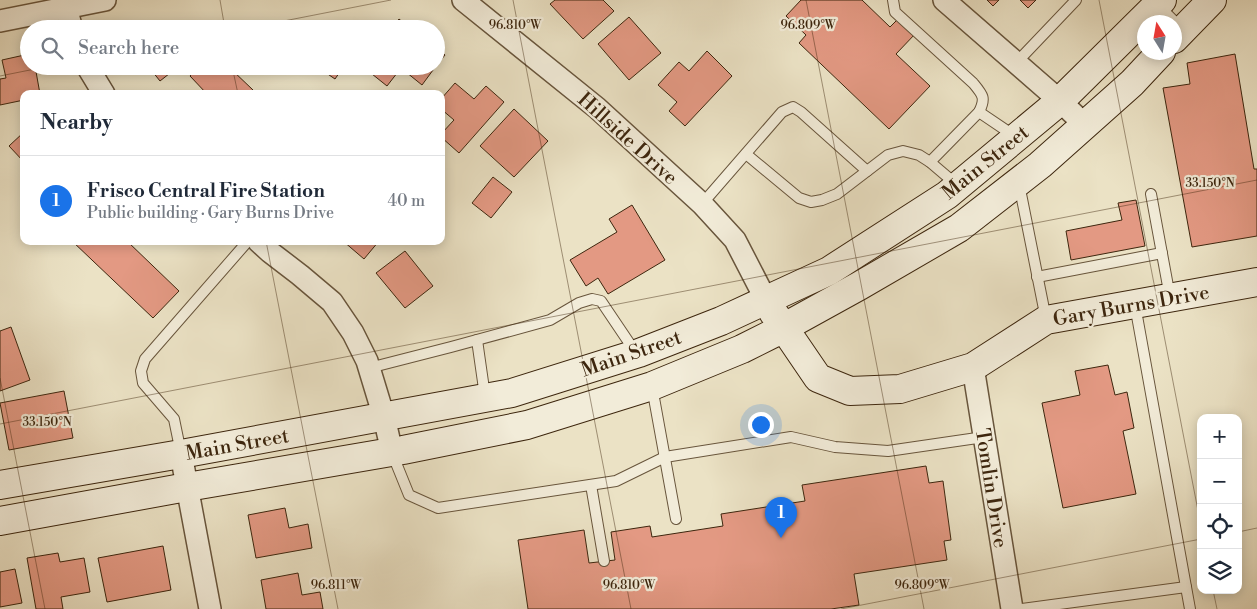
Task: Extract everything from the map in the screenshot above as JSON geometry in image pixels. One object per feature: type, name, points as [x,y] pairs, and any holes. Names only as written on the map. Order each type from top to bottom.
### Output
[{"type":"main road","points":[[1182,31],[1212,0]]},
{"type":"main road","name":"Main Street","points":[[0,485],[512,393],[636,354],[721,321],[829,271],[947,195],[1060,101],[1158,2]]},
{"type":"main road","name":"Main Street","points":[[0,521],[392,452],[527,425],[652,386],[742,349],[783,328],[959,228],[1040,165],[1132,83],[1154,60]]},
{"type":"main road","name":"Gary Burns Drive","points":[[766,300],[818,378],[850,391],[900,389],[973,367],[1046,320],[1257,282]]},
{"type":"street","points":[[0,20],[105,0]]},
{"type":"street","name":"Hillside Drive","points":[[463,0],[597,108],[702,204],[735,240],[766,300]]},
{"type":"street","points":[[944,0],[1085,125]]},
{"type":"street","points":[[66,8],[69,20]]},
{"type":"street","points":[[93,75],[102,90]]},
{"type":"street","points":[[262,245],[332,302],[353,332],[367,361],[384,417],[392,452]]},
{"type":"street","name":"Tomlin Drive","points":[[973,367],[1012,609]]},
{"type":"street","points":[[181,454],[210,609]]},
{"type":"lane","points":[[893,0],[895,12],[981,92],[983,102],[979,112],[930,162]]},
{"type":"lane","points":[[1016,63],[1076,0]]},
{"type":"lane","points":[[1158,2],[1167,15]]},
{"type":"lane","points":[[702,204],[782,112],[793,107],[867,171]]},
{"type":"lane","points":[[979,112],[1016,137]]},
{"type":"lane","points":[[746,154],[799,198],[811,202],[837,194],[888,155],[903,151],[919,155],[958,186]]},
{"type":"lane","points":[[1018,182],[1046,320]]},
{"type":"lane","points":[[1151,194],[1170,298]]},
{"type":"lane","points":[[181,454],[174,419],[143,383],[141,371],[145,359],[245,245]]},
{"type":"lane","points":[[1037,276],[1162,253]]},
{"type":"lane","points":[[369,368],[550,320],[579,303],[592,299],[601,301],[636,354]]},
{"type":"lane","points":[[1134,304],[1190,609]]},
{"type":"lane","points":[[477,340],[485,398]]},
{"type":"lane","points":[[652,386],[676,519]]},
{"type":"lane","points":[[392,452],[409,495],[438,508],[616,481],[665,457],[791,437],[835,447],[888,451],[984,437]]},
{"type":"lane","points":[[591,485],[604,561]]},
{"type":"lane","points":[[1022,609],[1186,587]]},
{"type":"building","points":[[555,0],[603,0],[614,11],[583,39],[550,4]]},
{"type":"building","points":[[801,0],[862,0],[890,27],[899,18],[916,33],[896,54],[930,86],[889,129],[799,43],[806,35],[786,16]]},
{"type":"building","points":[[987,0],[999,0],[993,6]]},
{"type":"building","points":[[1020,0],[1036,0],[1028,8]]},
{"type":"building","points":[[629,17],[661,53],[629,80],[598,44]]},
{"type":"building","points":[[707,51],[732,76],[685,126],[669,111],[677,102],[658,85],[679,62],[689,71]]},
{"type":"building","points":[[1235,54],[1254,169],[1257,169],[1257,236],[1192,247],[1163,88],[1190,84],[1187,63]]},
{"type":"building","points":[[20,56],[20,75],[37,75],[39,90],[20,90],[20,101],[0,105],[0,79],[6,78],[2,60]]},
{"type":"building","points":[[155,75],[168,75],[160,81]]},
{"type":"building","points":[[237,75],[253,90],[203,90],[190,76]]},
{"type":"building","points":[[329,75],[338,75],[335,79]]},
{"type":"building","points":[[373,75],[396,75],[387,86]]},
{"type":"building","points":[[410,75],[429,75],[422,85]]},
{"type":"building","points":[[455,83],[474,99],[486,86],[504,102],[459,153],[445,141],[445,130],[454,120],[445,112],[445,94]]},
{"type":"building","points":[[514,109],[548,141],[514,177],[480,146]]},
{"type":"building","points":[[20,136],[20,158],[9,146]]},
{"type":"building","points":[[493,177],[512,192],[491,218],[472,203]]},
{"type":"building","points":[[1136,200],[1145,246],[1071,260],[1066,231],[1122,220],[1118,203]]},
{"type":"building","points":[[632,205],[665,260],[608,294],[598,278],[586,286],[570,260],[617,232],[609,219]]},
{"type":"building","points":[[76,245],[131,245],[179,291],[153,318]]},
{"type":"building","points":[[348,245],[376,245],[364,259]]},
{"type":"building","points":[[405,251],[433,286],[405,308],[376,273]]},
{"type":"building","points":[[11,327],[30,380],[0,391],[0,331]]},
{"type":"building","points":[[1108,365],[1115,395],[1127,392],[1134,428],[1123,431],[1136,494],[1063,508],[1042,403],[1080,395],[1075,371]]},
{"type":"building","points":[[64,391],[73,438],[9,450],[0,403]]},
{"type":"building","points":[[926,466],[929,483],[943,481],[951,540],[944,541],[947,560],[854,574],[859,605],[831,609],[528,609],[518,540],[584,530],[589,563],[615,560],[611,532],[650,526],[652,537],[723,526],[721,514],[805,501],[802,485]]},
{"type":"building","points":[[285,508],[289,528],[308,524],[312,548],[256,558],[248,515]]},
{"type":"building","points":[[163,546],[171,590],[107,602],[98,558]]},
{"type":"building","points":[[58,553],[60,562],[84,558],[90,592],[61,597],[63,609],[36,609],[27,558]]},
{"type":"building","points":[[15,569],[22,603],[0,607],[0,572]]},
{"type":"building","points":[[298,573],[302,595],[320,592],[323,609],[266,609],[261,580]]},
{"type":"place","name":"Frisco Central Fire Station","points":[[781,538]]}]
